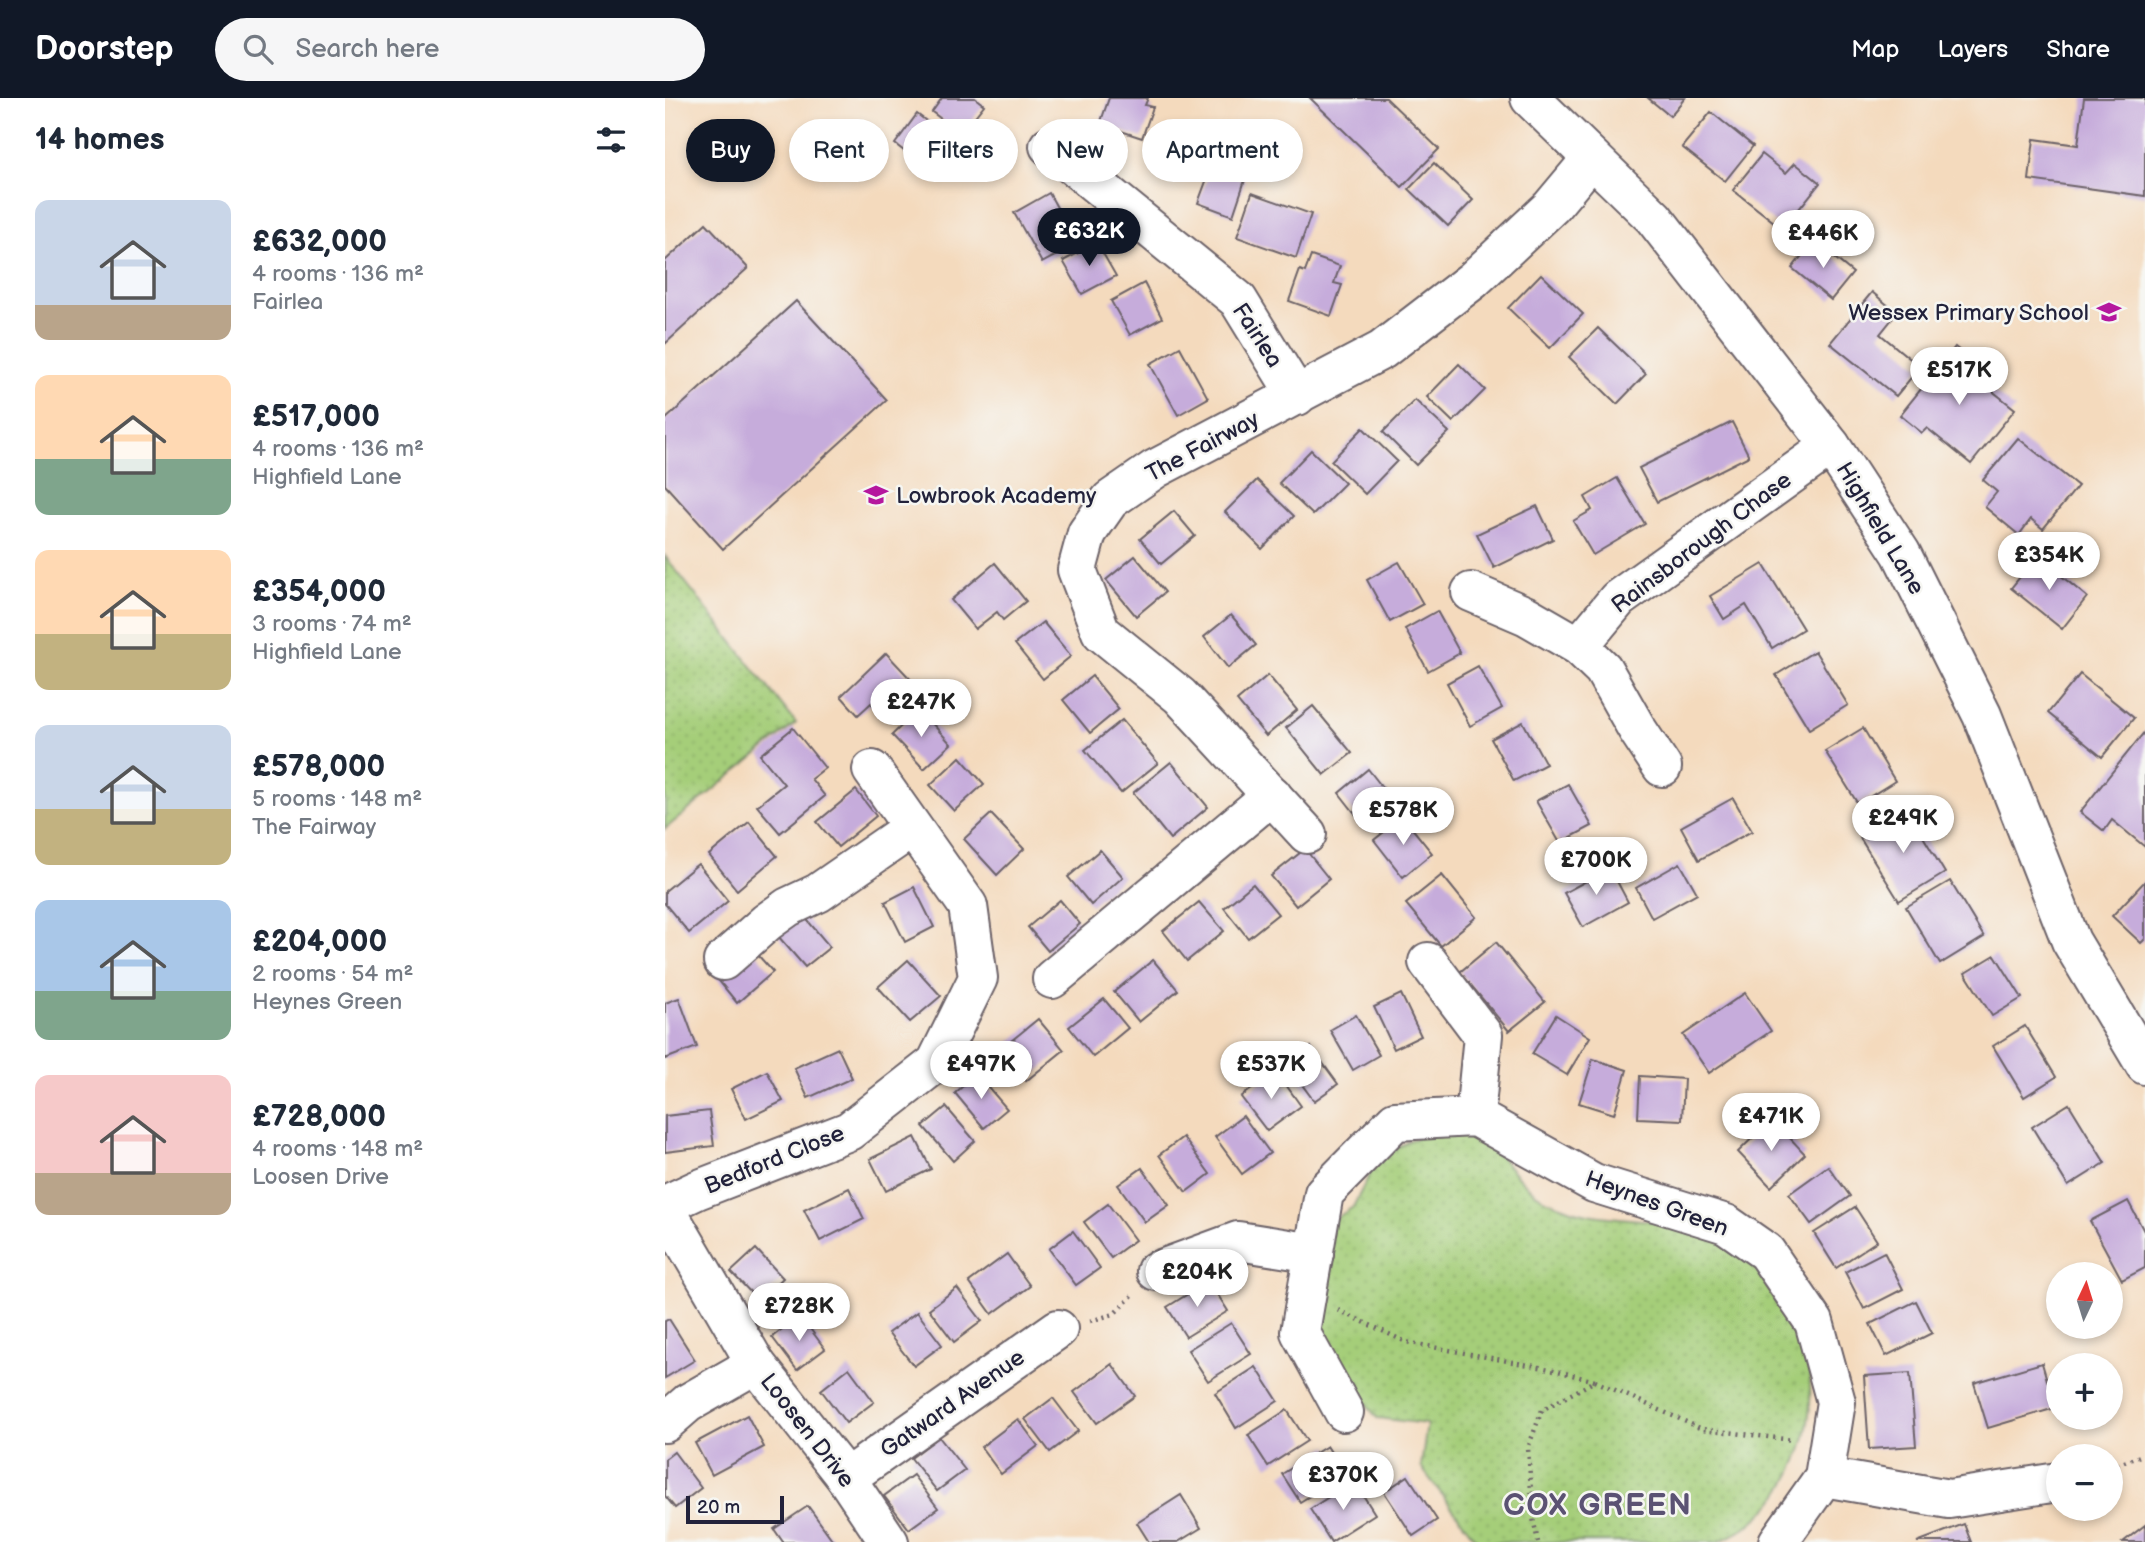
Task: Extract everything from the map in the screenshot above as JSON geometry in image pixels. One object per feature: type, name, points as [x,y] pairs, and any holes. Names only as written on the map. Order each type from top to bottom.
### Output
[{"type":"street","name":"Highfield Lane","points":[[1530,98],[1654,218],[1831,446],[1901,552],[1982,715],[2071,941],[2145,1065]]},
{"type":"street","name":"The Fairway","points":[[1307,834],[1180,696],[1101,632],[1077,570],[1087,533],[1110,500],[1155,469],[1382,350],[1473,280],[1551,207],[1592,158]]},
{"type":"street","name":"Fairlea","points":[[1093,182],[1238,300],[1297,396]]},
{"type":"street","name":"Rainsborough Chase","points":[[1579,646],[1618,599],[1831,446]]},
{"type":"street","points":[[1471,592],[1527,616],[1579,646],[1603,669],[1662,767]]},
{"type":"street","name":"Bedford Close","points":[[665,1206],[697,1190],[849,1131],[936,1063],[978,978],[968,906],[872,770]]},
{"type":"street","points":[[1052,979],[1272,796]]},
{"type":"street","points":[[723,961],[788,907],[818,893],[912,828]]},
{"type":"street","points":[[1343,1412],[1300,1332],[1324,1193],[1395,1121],[1475,1118],[1483,1035],[1428,962]]},
{"type":"street","name":"Heynes Green","points":[[1475,1118],[1594,1182],[1726,1224],[1766,1252],[1814,1322],[1836,1402],[1823,1477],[1778,1542]]},
{"type":"street","name":"Loosen Drive","points":[[665,1206],[756,1364],[846,1478],[889,1542]]},
{"type":"street","points":[[1156,1271],[1238,1241],[1314,1254]]},
{"type":"street","name":"Gatward Avenue","points":[[846,1478],[1058,1329]]},
{"type":"street","points":[[665,1423],[688,1403],[756,1364]]},
{"type":"street","points":[[1823,1477],[1949,1499],[2046,1484]]},
{"type":"path","points":[[1058,1329],[1114,1314],[1156,1271]]},
{"type":"path","points":[[1307,1295],[1406,1342],[1550,1369],[1595,1381],[1702,1429],[1792,1438],[1823,1477]]},
{"type":"path","points":[[1538,1542],[1533,1518],[1528,1448],[1542,1410],[1595,1381]]},
{"type":"path","points":[[2123,1462],[2145,1454]]},
{"type":"green space","points":[[665,556],[796,723],[665,829]]},
{"type":"green space","points":[[1439,1133],[1463,1133],[1478,1139],[1497,1154],[1532,1191],[1553,1203],[1591,1215],[1702,1228],[1738,1244],[1747,1253],[1799,1341],[1807,1362],[1810,1398],[1808,1424],[1791,1474],[1777,1496],[1760,1515],[1740,1531],[1717,1542],[1478,1542],[1421,1467],[1427,1424],[1377,1418],[1316,1337],[1332,1221],[1353,1207],[1376,1162],[1410,1140]]},
{"type":"building","points":[[942,98],[975,98],[984,105],[973,119],[941,119],[932,112]]},
{"type":"building","points":[[1109,98],[1148,98],[1145,105],[1153,107],[1149,119],[1142,119],[1142,138],[1128,133],[1128,119],[1102,119]]},
{"type":"building","points":[[1310,98],[1386,98],[1439,149],[1402,187]]},
{"type":"building","points":[[1648,98],[1685,98],[1670,116]]},
{"type":"building","points":[[2084,98],[2145,98],[2145,196],[2029,180],[2034,139],[2078,145]]},
{"type":"building","points":[[1711,112],[1753,146],[1725,181],[1682,147]]},
{"type":"building","points":[[903,133],[903,150],[895,144]]},
{"type":"building","points":[[1762,154],[1786,173],[1795,163],[1820,183],[1783,229],[1733,190]]},
{"type":"building","points":[[1434,163],[1473,200],[1448,226],[1409,189]]},
{"type":"building","points":[[1206,182],[1244,182],[1233,216],[1198,203]]},
{"type":"building","points":[[1049,193],[1077,244],[1042,263],[1014,213]]},
{"type":"building","points":[[1252,193],[1311,214],[1296,258],[1237,237]]},
{"type":"building","points":[[706,223],[748,268],[665,344],[665,261]]},
{"type":"building","points":[[1814,241],[1853,273],[1831,300],[1792,268]]},
{"type":"building","points":[[1097,243],[1116,276],[1082,294],[1063,261]]},
{"type":"building","points":[[1311,256],[1340,266],[1334,283],[1342,285],[1331,316],[1289,301],[1300,270],[1305,272]]},
{"type":"building","points":[[1541,274],[1583,314],[1550,348],[1508,308]]},
{"type":"building","points":[[1144,283],[1162,318],[1130,335],[1111,301]]},
{"type":"building","points":[[1872,292],[1897,313],[1880,334],[1920,367],[1896,396],[1830,343]]},
{"type":"building","points":[[796,301],[887,400],[723,549],[665,485],[665,420]]},
{"type":"building","points":[[1598,328],[1646,374],[1617,404],[1569,357]]},
{"type":"building","points":[[1180,347],[1208,398],[1178,415],[1150,364]]},
{"type":"building","points":[[1955,347],[1983,369],[1976,378],[2015,409],[1971,464],[1927,428],[1922,433],[1900,415]]},
{"type":"building","points":[[1459,364],[1485,390],[1453,422],[1427,397]]},
{"type":"building","points":[[1415,400],[1449,432],[1416,465],[1383,432]]},
{"type":"building","points":[[1732,422],[1749,456],[1657,502],[1639,468]]},
{"type":"building","points":[[1363,428],[1397,461],[1365,494],[1331,461]]},
{"type":"building","points":[[2018,438],[2078,486],[2043,529],[2031,519],[2019,535],[1985,507],[1997,492],[1983,480]]},
{"type":"building","points":[[1311,450],[1345,483],[1313,515],[1279,483]]},
{"type":"building","points":[[1617,478],[1645,524],[1593,555],[1573,521],[1592,510],[1585,497]]},
{"type":"building","points":[[1257,480],[1294,516],[1262,549],[1225,512]]},
{"type":"building","points":[[1537,506],[1553,539],[1494,568],[1477,534]]},
{"type":"building","points":[[1174,511],[1195,536],[1161,564],[1140,539]]},
{"type":"building","points":[[1135,556],[1165,592],[1136,616],[1106,580]]},
{"type":"building","points":[[2037,556],[2087,597],[2062,629],[2011,588]]},
{"type":"building","points":[[1399,562],[1423,604],[1390,622],[1367,580]]},
{"type":"building","points":[[995,563],[1026,601],[1003,620],[997,612],[975,629],[951,600]]},
{"type":"building","points":[[1763,564],[1803,629],[1772,648],[1746,605],[1724,619],[1710,596]]},
{"type":"building","points":[[1437,611],[1460,653],[1428,671],[1405,629]]},
{"type":"building","points":[[1231,615],[1256,645],[1228,668],[1204,637]]},
{"type":"building","points":[[1043,622],[1071,656],[1043,679],[1015,644]]},
{"type":"building","points":[[1815,651],[1848,705],[1809,729],[1776,675]]},
{"type":"building","points":[[886,653],[916,685],[884,715],[871,703],[858,715],[841,696]]},
{"type":"building","points":[[1478,666],[1502,708],[1470,726],[1447,683]]},
{"type":"building","points":[[2080,674],[2134,718],[2102,757],[2048,713]]},
{"type":"building","points":[[1268,675],[1297,710],[1266,736],[1237,701]]},
{"type":"building","points":[[1092,676],[1119,709],[1090,733],[1063,700]]},
{"type":"building","points":[[1313,706],[1352,753],[1324,775],[1286,728]]},
{"type":"building","points":[[919,709],[951,744],[924,769],[892,735]]},
{"type":"building","points":[[1122,720],[1158,763],[1121,793],[1085,750]]},
{"type":"building","points":[[1523,722],[1546,764],[1514,781],[1491,739]]},
{"type":"building","points":[[793,728],[825,768],[811,779],[825,796],[780,833],[757,806],[784,784],[760,755]]},
{"type":"building","points":[[1863,728],[1895,781],[1858,804],[1825,751]]},
{"type":"building","points":[[2145,731],[2145,847],[2112,820],[2104,831],[2080,812]]},
{"type":"building","points":[[960,757],[984,784],[954,811],[930,785]]},
{"type":"building","points":[[1171,762],[1208,807],[1170,839],[1133,793]]},
{"type":"building","points":[[1368,769],[1397,806],[1368,830],[1339,793]]},
{"type":"building","points":[[1568,784],[1592,826],[1560,843],[1536,801]]},
{"type":"building","points":[[856,790],[876,816],[838,847],[817,822]]},
{"type":"building","points":[[1733,798],[1752,831],[1699,860],[1681,827]]},
{"type":"building","points":[[1907,810],[1945,873],[1899,901],[1860,838]]},
{"type":"building","points":[[991,814],[1024,849],[997,875],[964,839]]},
{"type":"building","points":[[1403,817],[1432,853],[1403,877],[1374,840]]},
{"type":"building","points":[[749,822],[777,856],[737,890],[709,855]]},
{"type":"building","points":[[1305,849],[1329,879],[1296,906],[1271,876]]},
{"type":"building","points":[[1100,850],[1123,877],[1091,905],[1068,877]]},
{"type":"building","points":[[1680,863],[1697,893],[1652,918],[1636,888]]},
{"type":"building","points":[[698,864],[728,901],[689,933],[665,904],[665,891]]},
{"type":"building","points":[[1610,868],[1628,902],[1583,927],[1564,893]]},
{"type":"building","points":[[1442,875],[1476,917],[1441,946],[1406,904]]},
{"type":"building","points":[[1950,881],[1984,937],[1940,964],[1906,907]]},
{"type":"building","points":[[2145,881],[2145,939],[2141,943],[2112,916]]},
{"type":"building","points":[[1253,884],[1278,914],[1248,938],[1224,908]]},
{"type":"building","points":[[914,887],[934,927],[905,942],[885,902]]},
{"type":"building","points":[[1060,900],[1080,924],[1048,951],[1028,927]]},
{"type":"building","points":[[1199,902],[1224,931],[1187,961],[1163,931]]},
{"type":"building","points":[[803,915],[830,947],[805,967],[778,936]]},
{"type":"building","points":[[1496,942],[1545,1002],[1509,1031],[1460,972]]},
{"type":"building","points":[[750,946],[773,972],[737,1003],[715,976]]},
{"type":"building","points":[[1995,955],[2022,998],[1992,1016],[1965,973]]},
{"type":"building","points":[[908,960],[941,996],[910,1022],[878,987]]},
{"type":"building","points":[[1153,960],[1178,990],[1139,1022],[1114,992]]},
{"type":"building","points":[[1745,993],[1771,1031],[1709,1073],[1683,1035]]},
{"type":"building","points":[[1401,994],[1421,1036],[1394,1049],[1374,1007]]},
{"type":"building","points":[[679,998],[697,1047],[665,1059],[665,1003]]},
{"type":"building","points":[[1104,999],[1128,1028],[1093,1057],[1069,1027]]},
{"type":"building","points":[[1356,1015],[1379,1055],[1353,1070],[1330,1030]]},
{"type":"building","points":[[1556,1015],[1590,1037],[1567,1075],[1532,1054]]},
{"type":"building","points":[[1038,1019],[1064,1050],[1026,1081],[1000,1050]]},
{"type":"building","points":[[2025,1026],[2056,1077],[2024,1097],[1993,1046]]},
{"type":"building","points":[[1311,1047],[1338,1084],[1314,1101],[1287,1064]]},
{"type":"building","points":[[838,1048],[852,1078],[808,1098],[794,1068]]},
{"type":"building","points":[[1593,1059],[1627,1070],[1614,1114],[1579,1103]]},
{"type":"building","points":[[767,1071],[783,1101],[746,1119],[731,1089]]},
{"type":"building","points":[[1276,1071],[1301,1106],[1267,1131],[1241,1097]]},
{"type":"building","points":[[977,1074],[1007,1109],[984,1128],[955,1093]]},
{"type":"building","points":[[1640,1076],[1684,1079],[1682,1120],[1638,1118]]},
{"type":"building","points":[[2069,1104],[2105,1163],[2068,1186],[2032,1127]]},
{"type":"building","points":[[946,1107],[975,1141],[953,1161],[923,1126]]},
{"type":"building","points":[[709,1111],[714,1146],[665,1152],[665,1116]]},
{"type":"building","points":[[1243,1116],[1270,1153],[1242,1174],[1215,1137]]},
{"type":"building","points":[[1772,1119],[1805,1154],[1771,1187],[1738,1152]]},
{"type":"building","points":[[915,1137],[931,1169],[886,1191],[870,1159]]},
{"type":"building","points":[[1183,1137],[1210,1174],[1186,1192],[1159,1155]]},
{"type":"building","points":[[1828,1166],[1850,1196],[1811,1224],[1789,1194]]},
{"type":"building","points":[[1142,1168],[1169,1205],[1145,1222],[1118,1185]]},
{"type":"building","points":[[849,1188],[864,1219],[820,1241],[804,1210]]},
{"type":"building","points":[[2128,1201],[2145,1233],[2145,1268],[2123,1279],[2123,1262],[2112,1262],[2090,1221]]},
{"type":"building","points":[[1108,1204],[1135,1240],[1111,1258],[1084,1222]]},
{"type":"building","points":[[1855,1207],[1877,1241],[1836,1268],[1814,1233]]},
{"type":"building","points":[[1073,1231],[1100,1268],[1076,1285],[1049,1249]]},
{"type":"building","points":[[756,1249],[783,1278],[759,1301],[731,1272]]},
{"type":"building","points":[[1884,1252],[1903,1289],[1864,1309],[1845,1272]]},
{"type":"building","points":[[1007,1254],[1030,1286],[992,1314],[969,1282]]},
{"type":"building","points":[[1209,1281],[1228,1311],[1186,1337],[1167,1307]]},
{"type":"building","points":[[957,1288],[982,1321],[954,1342],[929,1309]]},
{"type":"building","points":[[1916,1301],[1932,1333],[1886,1356],[1870,1324]]},
{"type":"building","points":[[917,1312],[942,1345],[914,1366],[888,1333]]},
{"type":"building","points":[[800,1315],[825,1349],[797,1370],[772,1337]]},
{"type":"building","points":[[669,1319],[695,1360],[665,1378],[665,1321]]},
{"type":"building","points":[[1231,1323],[1251,1354],[1208,1381],[1188,1350]]},
{"type":"building","points":[[2042,1363],[2046,1377],[2046,1411],[1988,1428],[1974,1383]]},
{"type":"building","points":[[1112,1364],[1135,1396],[1097,1423],[1074,1392]]},
{"type":"building","points":[[1256,1367],[1278,1401],[1236,1428],[1215,1393]]},
{"type":"building","points":[[849,1368],[874,1402],[846,1423],[821,1390]]},
{"type":"building","points":[[1910,1373],[1916,1446],[1869,1449],[1864,1376]]},
{"type":"building","points":[[1053,1398],[1078,1431],[1050,1452],[1025,1419]]},
{"type":"building","points":[[1287,1410],[1307,1441],[1268,1466],[1248,1435]]},
{"type":"building","points":[[747,1415],[764,1447],[712,1475],[695,1443]]},
{"type":"building","points":[[1018,1419],[1038,1446],[1001,1474],[981,1447]]},
{"type":"building","points":[[939,1437],[965,1470],[937,1491],[911,1458]]},
{"type":"building","points":[[1327,1446],[1345,1474],[1300,1502],[1282,1474]]},
{"type":"building","points":[[674,1452],[701,1488],[675,1508],[665,1496],[665,1459]]},
{"type":"building","points":[[913,1475],[938,1508],[909,1529],[884,1496]]},
{"type":"building","points":[[1408,1476],[1437,1520],[1413,1536],[1384,1492]]},
{"type":"building","points":[[1354,1481],[1375,1514],[1331,1542],[1310,1509]]},
{"type":"building","points":[[1181,1495],[1201,1528],[1178,1542],[1149,1542],[1137,1523]]},
{"type":"building","points":[[808,1506],[834,1542],[783,1542],[774,1529]]},
{"type":"building","points":[[1964,1524],[1971,1542],[1917,1542]]},
{"type":"building","points":[[2145,1525],[2145,1542],[2123,1542]]},
{"type":"place","name":"Wessex Primary School","points":[[2109,312]]},
{"type":"place","name":"Lowbrook Academy","points":[[876,495]]},
{"type":"district","name":"COX GREEN","points":[[1598,1505]]}]
